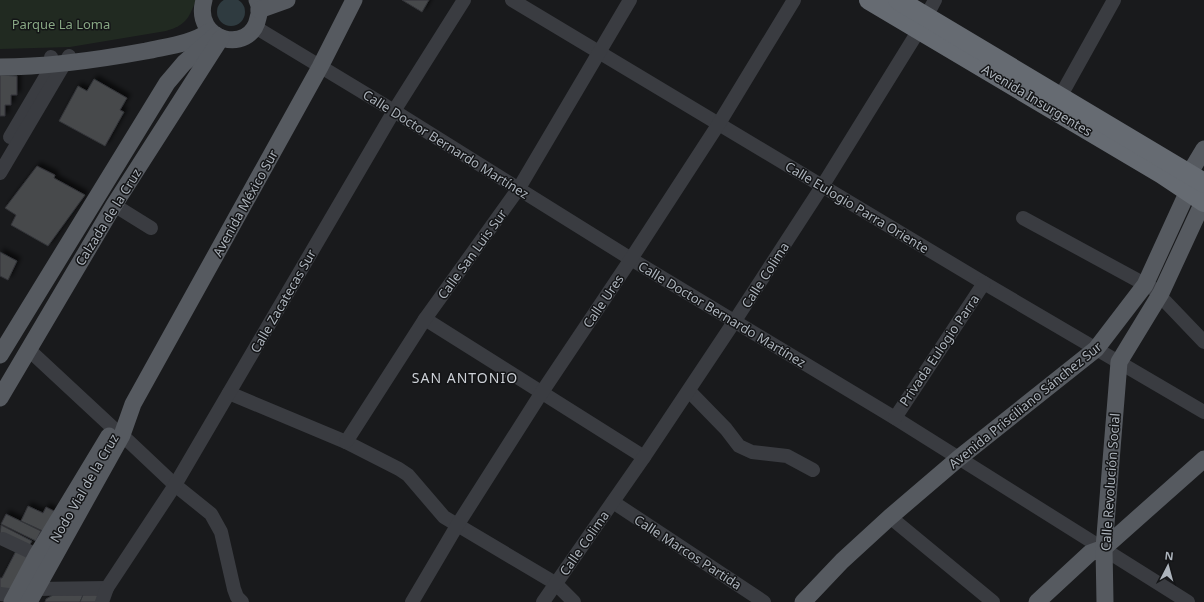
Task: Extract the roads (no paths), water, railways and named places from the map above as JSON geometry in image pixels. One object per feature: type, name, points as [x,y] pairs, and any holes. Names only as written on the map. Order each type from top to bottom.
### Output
[{"type":"highway","name":"Avenida Insurgentes","points":[[869,0],[927,16],[1162,174],[1199,192]]},
{"type":"highway","name":"Avenida Insurgentes","points":[[898,0],[1060,97],[1199,192]]},
{"type":"main road","points":[[204,0],[202,8],[213,31]]},
{"type":"main road","points":[[0,67],[59,60],[187,33],[199,25],[237,39],[246,36],[255,27],[258,22],[258,5],[287,0]]},
{"type":"main road","name":"Avenida México Sur","points":[[19,597],[118,431],[320,66],[354,0]]},
{"type":"main road","name":"Calzada de la Cruz","points":[[0,398],[114,205],[213,31]]},
{"type":"main road","name":"Calzada de la Cruz","points":[[0,355],[167,83],[213,31]]},
{"type":"main road","points":[[0,57],[59,60]]},
{"type":"main road","name":"Avenida Prisciliano Sánchez Sur","points":[[1118,362],[1161,293],[1199,192],[1204,149]]},
{"type":"main road","name":"Avenida Prisciliano Sánchez Sur","points":[[803,602],[842,561],[890,517],[959,458],[1096,349],[1146,286],[1199,192]]},
{"type":"main road","points":[[68,244],[86,252]]},
{"type":"main road","name":"Calle Revolución Social","points":[[1105,602],[1104,548],[1118,362]]},
{"type":"main road","name":"Nodo Vial de la Cruz","points":[[35,572],[133,404]]},
{"type":"main road","name":"Avenida México Sur","points":[[19,597],[37,555],[118,431]]},
{"type":"main road","points":[[1037,602],[1090,552],[1104,548],[1204,458]]},
{"type":"street","name":"Calle Zacatecas Sur","points":[[102,602],[106,588],[175,485],[394,111],[464,0]]},
{"type":"street","name":"Calle Eulogio Parra Oriente","points":[[512,0],[718,125],[823,185],[984,283],[1204,412]]},
{"type":"street","name":"Calle San Luis Sur","points":[[346,442],[425,319],[519,188],[630,0]]},
{"type":"street","name":"Calle Ures","points":[[412,602],[458,524],[542,392],[718,125],[794,0]]},
{"type":"street","points":[[1060,97],[1114,0]]},
{"type":"street","name":"Calle Colima","points":[[543,602],[689,391],[823,185],[927,16]]},
{"type":"street","name":"Calle Doctor Bernardo Martínez","points":[[255,27],[394,111],[734,322],[895,418],[1188,602]]},
{"type":"street","points":[[0,173],[4,153],[59,60]]},
{"type":"street","points":[[114,205],[151,228]]},
{"type":"street","points":[[1023,218],[1161,293],[1162,298],[1204,342]]},
{"type":"street","name":"Privada Eulogio Parra","points":[[895,418],[984,283]]},
{"type":"street","points":[[425,319],[644,457]]},
{"type":"street","points":[[28,349],[175,485],[211,514],[221,532],[234,589],[237,597],[242,602]]},
{"type":"street","points":[[689,391],[726,429],[738,446],[752,452],[787,456],[813,470]]},
{"type":"street","points":[[229,393],[346,442],[408,475],[444,517],[555,583],[574,602]]},
{"type":"street","name":"Calle Marcos Partida","points":[[613,502],[764,602]]},
{"type":"street","points":[[890,517],[993,602]]},
{"type":"street","points":[[3,539],[37,555]]},
{"type":"street","points":[[19,597],[106,588]]},
{"type":"district","name":"SAN ANTONIO","points":[[465,378]]},
{"type":"park label","name":"Parque La Loma","points":[[61,24]]}]
